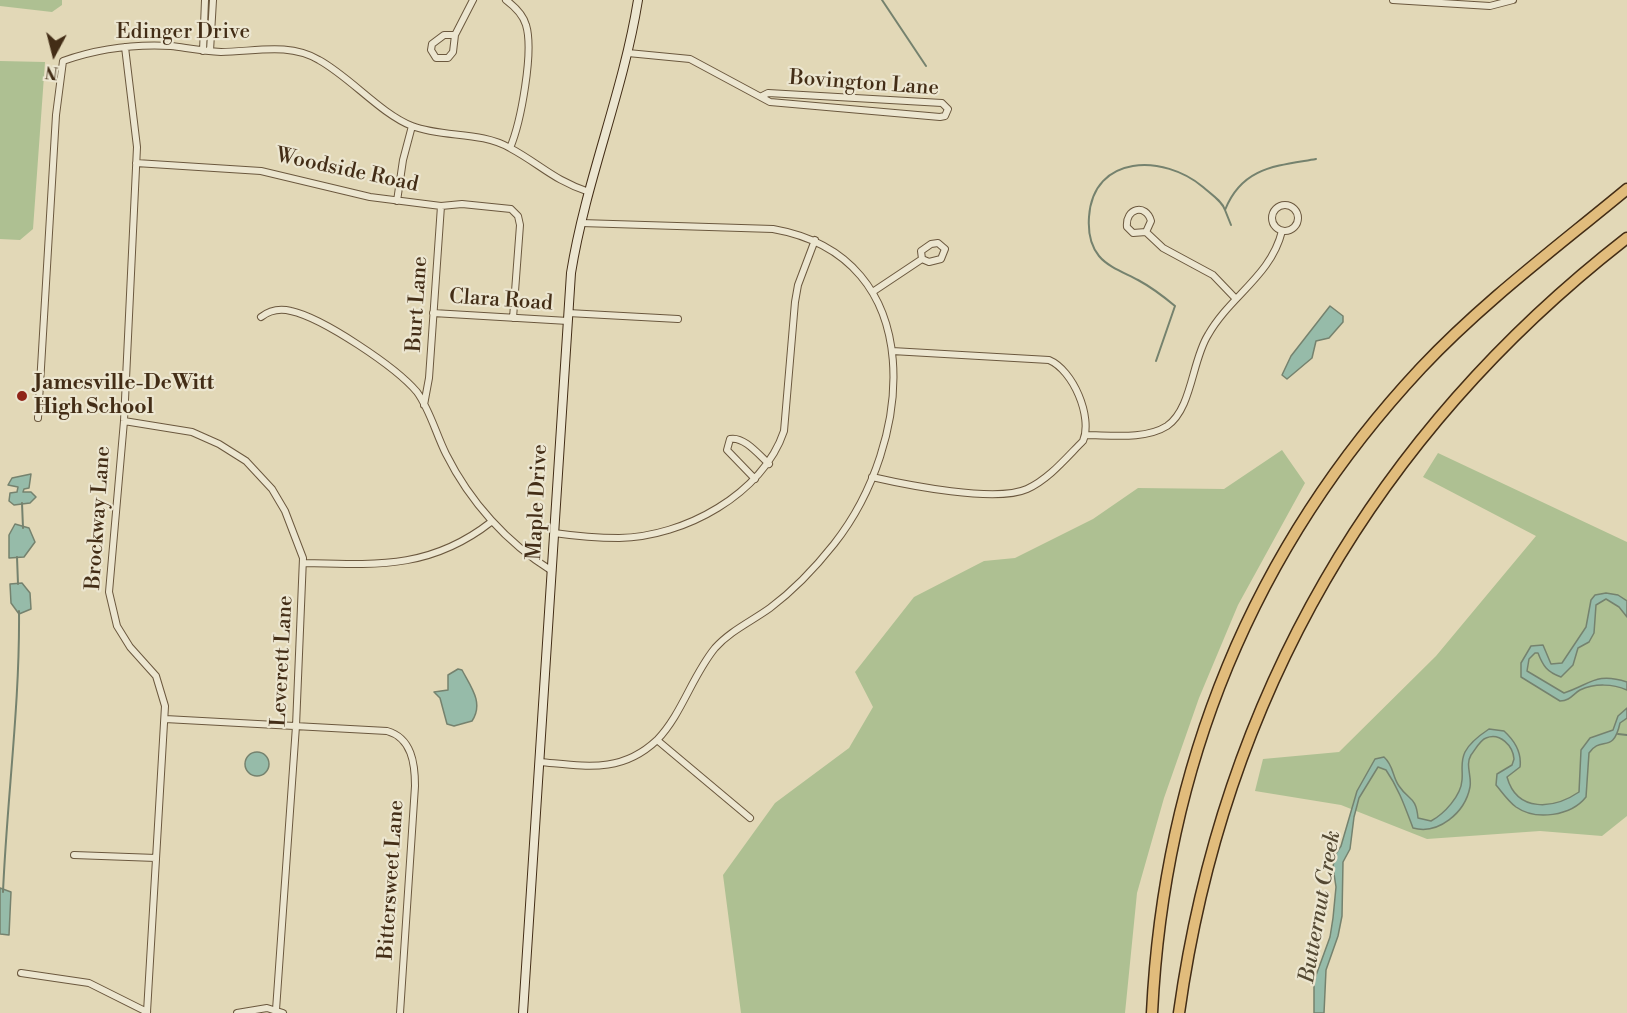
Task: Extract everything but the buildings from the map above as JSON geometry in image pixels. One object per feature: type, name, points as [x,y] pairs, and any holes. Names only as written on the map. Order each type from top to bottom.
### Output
[{"type":"highway","points":[[1152,1013],[1158,926],[1178,813],[1206,719],[1228,663],[1269,578],[1339,467],[1423,367],[1473,318],[1627,189]]},
{"type":"highway","points":[[1179,1013],[1194,922],[1208,861],[1231,786],[1274,679],[1340,554],[1389,481],[1470,381],[1540,311],[1627,238]]},
{"type":"street","points":[[203,51],[205,0]]},
{"type":"street","points":[[210,51],[213,0]]},
{"type":"street","points":[[455,35],[444,35],[435,40],[431,50],[436,58],[448,58],[453,52],[455,35],[473,0]]},
{"type":"street","points":[[506,0],[521,15],[526,24],[528,39],[522,111],[510,148]]},
{"type":"street","name":"Maple Drive","points":[[523,1013],[571,273],[581,222],[628,53],[638,0]]},
{"type":"street","points":[[1393,0],[1490,6],[1514,0]]},
{"type":"street","name":"Edinger Drive","points":[[38,418],[56,115],[63,61],[94,52],[125,47],[155,46],[203,51],[269,49],[305,54],[338,72],[412,126],[432,132],[484,138],[510,148],[558,180],[589,192]]},
{"type":"street","name":"Brockway Lane","points":[[125,47],[136,121],[136,163],[124,421],[114,508],[109,592],[111,608],[125,641],[156,676],[163,692],[165,719],[147,1012]]},
{"type":"street","name":"Bovington Lane","points":[[628,53],[690,59],[770,102],[940,117],[945,116],[948,109],[942,103],[768,93],[762,96]]},
{"type":"street","points":[[822,97],[822,106]]},
{"type":"street","points":[[397,201],[403,160],[412,126]]},
{"type":"street","name":"Woodside Road","points":[[136,163],[279,174],[370,197],[441,206],[511,209],[518,216],[520,225],[513,318]]},
{"type":"street","points":[[1288,205],[1297,212],[1298,221],[1293,229],[1281,231],[1273,224],[1272,214],[1279,206],[1288,205]]},
{"type":"street","name":"Burt Lane","points":[[424,405],[429,378],[441,206]]},
{"type":"street","points":[[1146,232],[1151,225],[1150,217],[1144,211],[1132,211],[1127,218],[1127,226],[1133,233],[1146,232],[1163,248],[1213,275],[1236,299]]},
{"type":"street","points":[[540,762],[577,765],[620,763],[647,750],[657,740],[718,646],[784,597],[816,566],[853,516],[872,477],[887,433],[891,401],[892,351],[886,320],[874,291],[849,262],[815,240],[784,231],[735,226],[608,225],[581,222]]},
{"type":"street","points":[[1085,435],[1154,432],[1168,425],[1183,407],[1207,335],[1277,252],[1281,231]]},
{"type":"street","points":[[554,533],[620,538],[668,530],[716,507],[755,479],[769,464],[784,431],[796,293],[815,240]]},
{"type":"street","points":[[874,291],[922,260]]},
{"type":"street","points":[[261,317],[269,311],[291,311],[321,324],[386,364],[407,382],[424,405],[447,457],[491,522],[509,540],[552,571]]},
{"type":"street","name":"Clara Road","points":[[433,313],[513,318],[678,320]]},
{"type":"street","points":[[872,477],[937,489],[1011,493],[1040,482],[1062,463],[1085,435],[1086,422],[1073,383],[1059,364],[1035,357],[892,351]]},
{"type":"street","name":"Leverett Lane","points":[[124,421],[192,432],[219,444],[246,461],[272,489],[285,511],[304,563],[279,1011]]},
{"type":"street","points":[[755,479],[727,450],[730,439],[736,438],[743,441],[769,464]]},
{"type":"street","points":[[304,563],[364,565],[423,557],[464,542],[491,522]]},
{"type":"street","points":[[165,719],[296,726]]},
{"type":"street","name":"Bittersweet Lane","points":[[296,726],[387,731],[398,735],[410,750],[415,765],[415,786],[400,1013]]},
{"type":"street","points":[[657,740],[750,819]]},
{"type":"street","points":[[74,855],[156,858]]},
{"type":"street","points":[[21,973],[89,983],[147,1012]]},
{"type":"street","points":[[237,1013],[254,1008],[279,1011]]},
{"type":"shaded area","points":[[0,0],[62,0],[62,5],[52,12],[0,6]]},
{"type":"shaded area","points":[[0,61],[45,62],[33,229],[20,240],[0,239]]},
{"type":"shaded area","points":[[1330,306],[1343,316],[1343,322],[1329,338],[1316,341],[1312,358],[1287,379],[1282,375],[1291,356]]},
{"type":"shaded area","points":[[1282,450],[1305,483],[1238,605],[1199,698],[1164,798],[1137,893],[1125,1013],[741,1013],[723,875],[775,803],[849,748],[873,707],[855,672],[914,597],[984,561],[1015,558],[1093,519],[1138,488],[1224,489]]},
{"type":"shaded area","points":[[1438,453],[1627,542],[1627,816],[1602,836],[1540,831],[1427,839],[1341,805],[1255,791],[1263,759],[1339,752],[1436,656],[1536,536],[1423,477]]},
{"type":"shaded area","points":[[31,474],[29,488],[24,489],[23,492],[31,492],[36,497],[30,503],[14,505],[9,501],[10,493],[17,492],[18,487],[8,485],[12,478]]},
{"type":"shaded area","points":[[15,524],[29,528],[35,542],[24,557],[9,558],[9,535]]},
{"type":"shaded area","points":[[22,583],[30,593],[31,609],[19,614],[11,603],[10,584]]},
{"type":"shaded area","points":[[1606,593],[1618,595],[1627,601],[1627,617],[1619,607],[1606,599],[1596,605],[1594,633],[1589,642],[1578,648],[1573,665],[1561,677],[1546,668],[1538,653],[1529,659],[1527,671],[1564,693],[1594,680],[1608,678],[1627,682],[1627,690],[1616,686],[1598,685],[1580,690],[1566,700],[1560,701],[1521,677],[1521,663],[1531,646],[1543,645],[1551,664],[1562,663],[1586,627],[1591,600],[1595,595]]},
{"type":"shaded area","points":[[458,669],[462,670],[475,695],[477,708],[472,721],[454,726],[447,724],[440,698],[434,692],[448,690],[448,675]]},
{"type":"shaded area","points":[[1627,708],[1627,718],[1620,723],[1614,739],[1598,745],[1589,753],[1586,797],[1572,809],[1563,812],[1533,814],[1516,807],[1508,799],[1496,785],[1497,774],[1512,765],[1514,759],[1505,741],[1496,737],[1484,739],[1469,759],[1470,787],[1462,805],[1449,820],[1432,828],[1413,828],[1391,777],[1386,770],[1378,767],[1359,798],[1354,817],[1350,849],[1343,862],[1342,916],[1338,936],[1326,970],[1324,1013],[1314,1013],[1314,981],[1330,937],[1333,918],[1336,887],[1333,867],[1335,855],[1341,846],[1357,791],[1375,759],[1384,757],[1387,760],[1399,786],[1414,802],[1418,818],[1431,821],[1446,809],[1459,792],[1463,759],[1470,745],[1489,729],[1504,731],[1514,743],[1520,756],[1520,767],[1507,777],[1512,789],[1528,802],[1548,804],[1559,802],[1579,792],[1581,750],[1590,738],[1613,730],[1618,716]]},
{"type":"shaded area","points":[[257,752],[266,755],[269,764],[266,773],[257,776],[248,773],[245,764],[248,755]]},
{"type":"shaded area","points":[[0,888],[11,892],[9,935],[0,934]]},
{"type":"waterway","points":[[882,0],[926,66]]},
{"type":"waterway","points":[[1231,225],[1225,210],[1232,196],[1251,177],[1274,167],[1316,159]]},
{"type":"waterway","points":[[1156,361],[1175,306],[1138,280],[1112,267],[1099,256],[1089,233],[1093,196],[1103,181],[1117,171],[1133,166],[1151,165],[1187,176],[1216,198],[1225,210]]},
{"type":"waterway","points":[[22,503],[23,528]]},
{"type":"waterway","points":[[17,557],[18,584]]},
{"type":"waterway","points":[[3,892],[19,646],[19,611]]},
{"type":"waterway","points":[[1618,734],[1627,735]]},
{"type":"place","name":"Jamesville-DeWitt High School","points":[[22,396]]},
{"type":"water label","name":"Butternut Creek","points":[[1321,907]]}]
